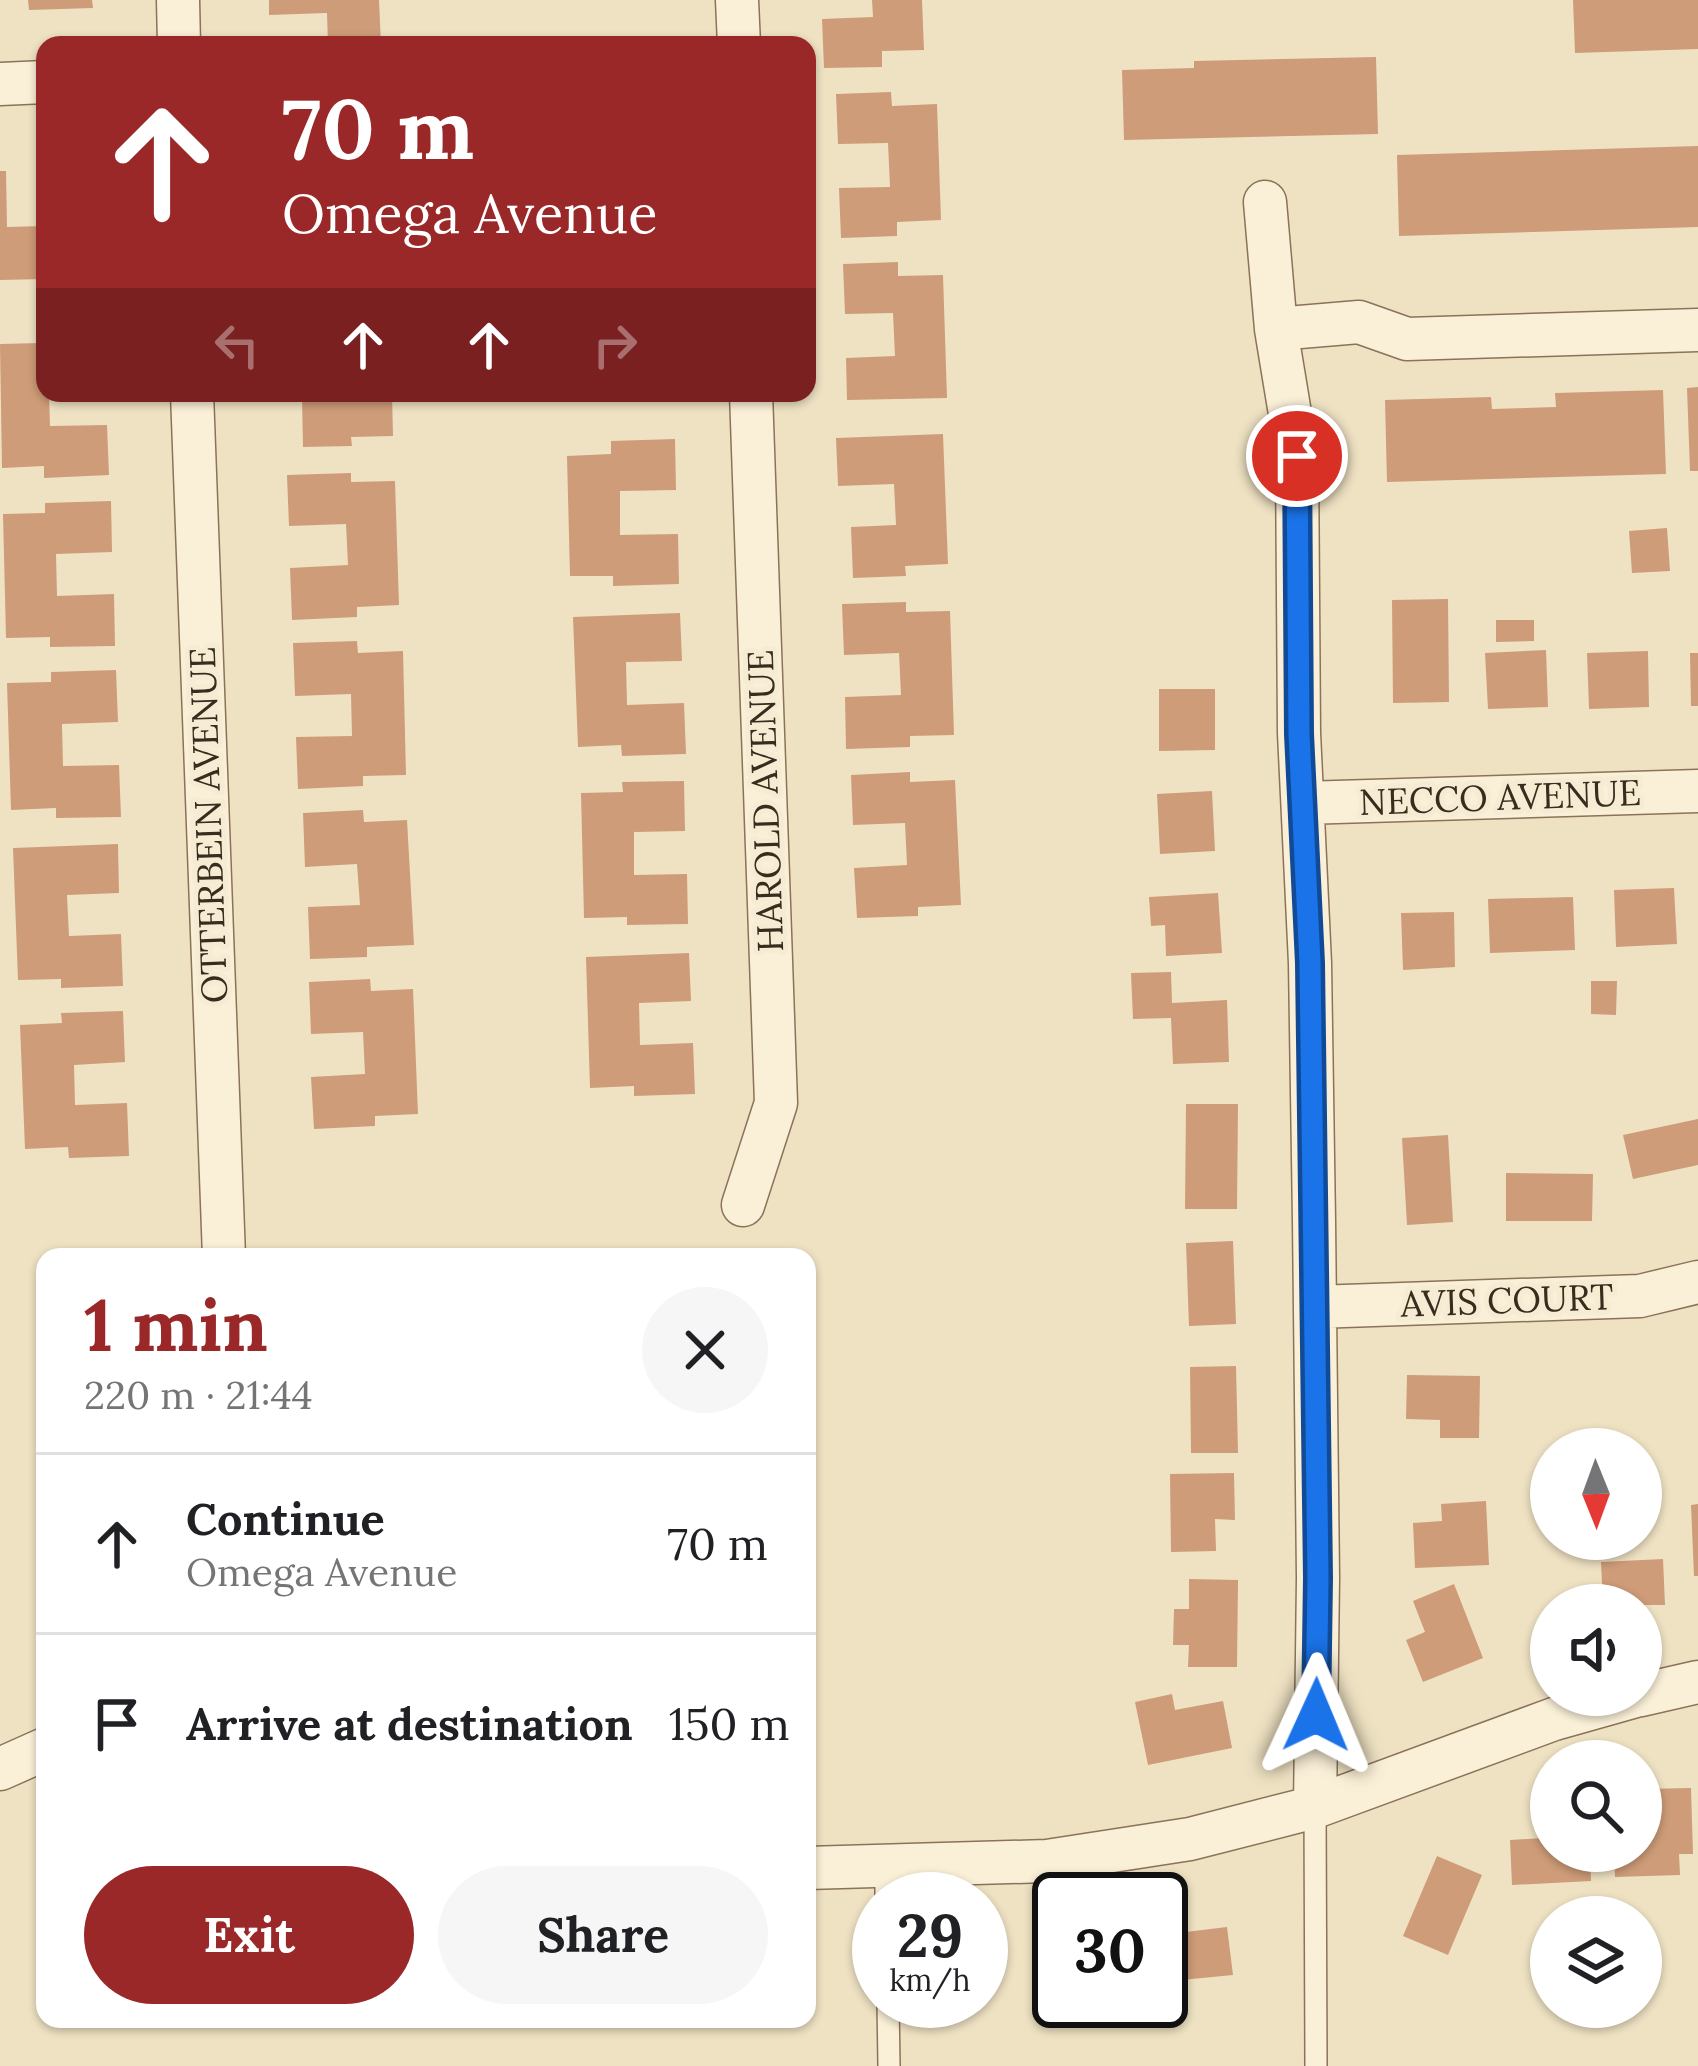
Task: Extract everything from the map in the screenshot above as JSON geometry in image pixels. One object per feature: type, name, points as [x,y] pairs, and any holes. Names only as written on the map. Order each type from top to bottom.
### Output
[{"type":"street","points":[[178,0],[179,36]]},
{"type":"street","points":[[737,0],[739,36]]},
{"type":"street","points":[[0,84],[36,82]]},
{"type":"street","points":[[1265,202],[1276,329],[1297,456],[1299,734],[1310,963],[1315,1307],[1315,1807]]},
{"type":"street","points":[[1276,329],[1359,322],[1407,339],[1698,330]]},
{"type":"street","name":"OTTERBEIN AVENUE","points":[[192,402],[224,1248]]},
{"type":"street","name":"HAROLD AVENUE","points":[[742,1205],[776,1102],[751,402]]},
{"type":"street","name":"NECCO AVENUE","points":[[1303,803],[1698,791]]},
{"type":"street","name":"AVIS COURT","points":[[1315,1307],[1640,1296],[1698,1282]]},
{"type":"street","points":[[1662,1690],[1698,1682]]},
{"type":"street","points":[[963,1872],[1190,1839],[1315,1807],[1565,1716]]},
{"type":"street","points":[[0,1769],[36,1754]]},
{"type":"street","points":[[816,1870],[852,1876]]},
{"type":"lane","points":[[1315,1807],[1316,2066]]},
{"type":"lane","points":[[888,2028],[889,2066]]},
{"type":"building","points":[[28,0],[92,0],[93,8],[29,10]]},
{"type":"building","points":[[269,0],[379,0],[381,36],[328,36],[327,13],[269,15]]},
{"type":"building","points":[[872,0],[922,0],[924,50],[882,51],[882,67],[824,68],[822,19],[873,17]]},
{"type":"building","points":[[1573,0],[1698,0],[1698,49],[1575,53]]},
{"type":"building","points":[[1376,57],[1378,134],[1124,140],[1122,70],[1194,68],[1194,61]]},
{"type":"building","points":[[891,92],[892,106],[937,104],[941,220],[897,222],[897,236],[841,238],[839,188],[890,187],[888,143],[838,144],[836,94]]},
{"type":"building","points":[[1698,146],[1698,227],[1399,236],[1397,155]]},
{"type":"building","points":[[0,171],[6,171],[7,227],[36,226],[36,279],[0,280]]},
{"type":"building","points":[[898,262],[898,276],[943,275],[947,398],[847,400],[846,358],[895,356],[893,313],[845,314],[843,264]]},
{"type":"building","points":[[36,343],[36,402],[49,402],[50,426],[107,425],[109,475],[44,478],[44,466],[2,468],[0,344]]},
{"type":"building","points":[[1698,387],[1698,471],[1690,471],[1687,388]]},
{"type":"building","points":[[1663,390],[1666,474],[1387,482],[1385,400],[1491,397],[1492,409],[1556,407],[1555,393]]},
{"type":"building","points":[[302,402],[392,402],[393,436],[351,437],[352,446],[303,447]]},
{"type":"building","points":[[943,434],[948,564],[905,566],[906,576],[853,578],[851,527],[896,525],[894,484],[838,486],[836,438]]},
{"type":"building","points":[[675,439],[676,490],[620,491],[620,535],[678,534],[679,584],[613,586],[613,576],[570,576],[567,456],[611,454],[611,441]]},
{"type":"building","points":[[351,473],[351,482],[395,481],[399,605],[357,607],[357,617],[292,620],[290,568],[348,565],[346,524],[289,526],[287,475]]},
{"type":"building","points":[[111,501],[112,552],[56,554],[57,596],[114,594],[115,646],[50,647],[50,637],[6,638],[3,514],[45,513],[45,503]]},
{"type":"building","points":[[1667,528],[1670,571],[1632,573],[1629,531]]},
{"type":"building","points":[[1448,599],[1449,702],[1393,703],[1392,600]]},
{"type":"building","points":[[906,602],[906,612],[950,611],[954,735],[910,736],[910,747],[846,749],[845,697],[901,695],[899,653],[844,655],[842,604]]},
{"type":"building","points":[[680,613],[682,661],[626,662],[627,705],[684,703],[686,754],[622,756],[621,745],[578,747],[573,617]]},
{"type":"building","points":[[1496,620],[1534,620],[1534,641],[1496,642]]},
{"type":"building","points":[[357,641],[358,653],[403,651],[406,775],[363,776],[363,786],[298,789],[296,737],[352,736],[351,694],[295,696],[293,643]]},
{"type":"building","points":[[1546,650],[1548,707],[1488,709],[1485,653]]},
{"type":"building","points":[[1648,651],[1649,707],[1589,709],[1587,653]]},
{"type":"building","points":[[1690,653],[1698,653],[1698,706],[1691,706]]},
{"type":"building","points":[[116,670],[118,722],[62,724],[63,766],[119,765],[121,817],[56,818],[56,808],[11,810],[7,683],[51,682],[51,672]]},
{"type":"building","points":[[1159,689],[1215,689],[1215,750],[1159,751]]},
{"type":"building","points":[[910,772],[910,782],[955,780],[961,905],[918,907],[918,916],[857,918],[854,868],[907,865],[905,823],[853,825],[851,775]]},
{"type":"building","points":[[684,781],[685,831],[634,832],[634,875],[687,874],[688,924],[627,925],[627,917],[584,918],[581,793],[623,792],[622,782]]},
{"type":"building","points":[[1212,791],[1215,851],[1160,854],[1157,794]]},
{"type":"building","points":[[363,810],[364,822],[407,820],[414,945],[367,947],[367,957],[310,959],[308,907],[360,905],[357,864],[305,867],[303,813]]},
{"type":"building","points":[[118,844],[119,893],[67,895],[69,936],[121,934],[123,986],[61,988],[61,979],[18,980],[13,848]]},
{"type":"building","points":[[1674,888],[1677,944],[1616,947],[1614,890]]},
{"type":"building","points":[[1218,893],[1222,953],[1166,956],[1165,925],[1151,926],[1149,897]]},
{"type":"building","points":[[1573,897],[1575,950],[1490,953],[1488,899]]},
{"type":"building","points":[[1454,912],[1455,967],[1403,970],[1401,913]]},
{"type":"building","points":[[689,953],[691,1001],[639,1003],[640,1045],[693,1043],[695,1094],[634,1096],[634,1086],[590,1088],[586,957]]},
{"type":"building","points":[[1171,972],[1172,1003],[1227,1000],[1229,1062],[1173,1064],[1171,1018],[1133,1019],[1131,973]]},
{"type":"building","points":[[370,979],[371,991],[413,989],[418,1114],[375,1116],[375,1126],[314,1129],[311,1077],[365,1074],[363,1032],[311,1034],[309,982]]},
{"type":"building","points":[[1591,981],[1617,981],[1616,1015],[1591,1014]]},
{"type":"building","points":[[123,1011],[125,1062],[74,1065],[75,1105],[127,1103],[129,1156],[69,1158],[68,1147],[25,1149],[20,1025],[62,1023],[61,1013]]},
{"type":"building","points":[[1186,1104],[1238,1104],[1237,1209],[1185,1209]]},
{"type":"building","points":[[1698,1119],[1698,1165],[1633,1179],[1623,1135]]},
{"type":"building","points":[[1448,1135],[1453,1222],[1407,1225],[1402,1138]]},
{"type":"building","points":[[1506,1173],[1593,1174],[1592,1221],[1506,1221]]},
{"type":"building","points":[[1233,1241],[1236,1324],[1189,1326],[1186,1243]]},
{"type":"building","points":[[1236,1366],[1238,1453],[1191,1453],[1190,1367]]},
{"type":"building","points":[[1407,1375],[1480,1376],[1479,1438],[1440,1438],[1440,1420],[1406,1419]]},
{"type":"building","points":[[1234,1473],[1235,1520],[1215,1519],[1216,1551],[1171,1552],[1170,1474]]},
{"type":"building","points":[[1486,1501],[1489,1565],[1415,1568],[1413,1523],[1442,1521],[1441,1504]]},
{"type":"building","points":[[1698,1504],[1698,1576],[1694,1576],[1691,1505]]},
{"type":"building","points":[[1662,1559],[1665,1605],[1662,1584],[1602,1584],[1601,1562]]},
{"type":"building","points":[[1189,1579],[1238,1580],[1237,1667],[1188,1667],[1189,1645],[1173,1645],[1174,1609],[1189,1609]]},
{"type":"building","points":[[1454,1584],[1483,1658],[1423,1682],[1406,1640],[1425,1632],[1413,1601]]},
{"type":"building","points":[[1172,1694],[1175,1710],[1223,1701],[1232,1748],[1148,1765],[1135,1702]]},
{"type":"building","points":[[1691,1788],[1693,1854],[1679,1854],[1680,1875],[1615,1877],[1615,1872],[1662,1872],[1662,1789]]},
{"type":"building","points":[[1530,1839],[1530,1872],[1591,1872],[1591,1881],[1512,1885],[1510,1840]]},
{"type":"building","points":[[1437,1856],[1482,1875],[1448,1955],[1403,1936]]},
{"type":"building","points":[[1227,1927],[1233,1975],[1188,1979],[1188,1932]]},
{"type":"route","points":[[1297,456],[1299,734],[1310,963],[1316,1715]]}]
